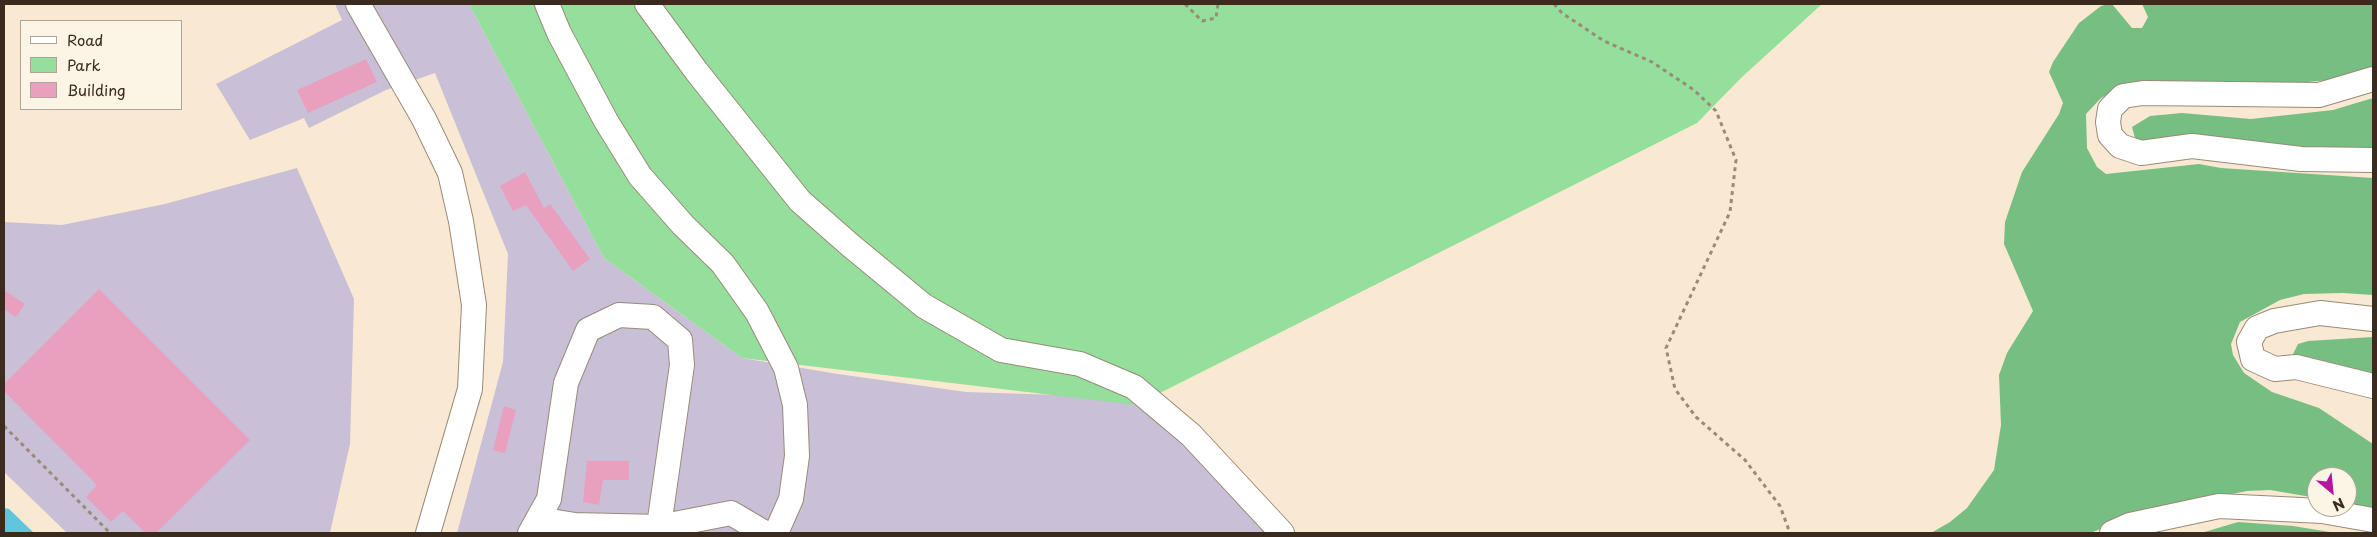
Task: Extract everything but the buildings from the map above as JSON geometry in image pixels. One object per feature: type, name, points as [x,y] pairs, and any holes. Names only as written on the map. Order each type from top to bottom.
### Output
[{"type":"street","points":[[358,4],[424,119],[450,173],[461,221],[474,305],[470,389],[428,533]]},
{"type":"street","points":[[547,4],[559,33],[602,113],[640,176],[683,225],[723,264],[757,312],[786,368],[795,405],[797,456],[791,499],[776,533]]},
{"type":"street","points":[[647,4],[697,72],[800,201],[850,245],[924,306],[1001,350],[1080,364],[1134,387],[1191,435],[1282,533]]},
{"type":"street","points":[[2373,79],[2319,96],[2143,93],[2123,96],[2110,109],[2108,122],[2110,135],[2120,146],[2141,154],[2192,146],[2300,159],[2373,160]]},
{"type":"street","points":[[2373,319],[2320,313],[2274,321],[2257,328],[2249,342],[2253,359],[2275,369],[2296,367],[2373,386]]},
{"type":"street","points":[[534,526],[549,499],[566,383],[588,330],[619,315],[652,318],[680,340],[682,365],[658,530]]},
{"type":"street","points":[[2112,533],[2130,525],[2219,506],[2322,511],[2373,520]]},
{"type":"street","points":[[534,526],[575,525],[658,530],[731,513],[765,533]]},
{"type":"path","points":[[1186,4],[1202,21],[1216,18],[1218,4]]},
{"type":"path","points":[[1554,4],[1562,13],[1604,41],[1652,62],[1694,90],[1716,111],[1736,160],[1730,212],[1666,348],[1675,389],[1696,417],[1745,460],[1780,506],[1790,533]]},
{"type":"path","points":[[4,426],[110,533]]},
{"type":"shaded area","points":[[335,4],[469,4],[604,258],[742,358],[966,392],[1091,396],[1136,405],[1209,462],[1271,533],[457,533],[503,362],[508,254],[435,73],[386,90],[309,128],[304,118],[250,140],[216,84],[342,20]]},
{"type":"shaded area","points":[[297,168],[354,299],[350,444],[330,533],[67,533],[4,472],[4,222],[62,225],[165,204]]},
{"type":"green space","points":[[469,4],[1822,4],[1741,78],[1697,123],[1136,405],[742,358],[604,258]]},
{"type":"green space","points":[[2112,4],[2132,28],[2142,28],[2148,17],[2142,4],[2373,4],[2373,68],[2351,78],[2210,91],[2121,87],[2101,98],[2086,114],[2087,148],[2097,167],[2106,174],[2199,164],[2221,168],[2373,178],[2373,295],[2343,293],[2304,294],[2280,300],[2240,322],[2231,344],[2233,355],[2244,373],[2272,392],[2319,408],[2373,444],[2373,508],[2357,505],[2357,467],[2307,467],[2307,496],[2270,490],[2247,491],[2148,511],[2090,533],[1931,533],[1950,522],[1967,508],[1994,470],[2001,425],[1999,375],[2007,353],[2033,311],[2004,244],[2005,222],[2022,172],[2059,114],[2063,103],[2049,72],[2053,62],[2079,23],[2101,6]]},
{"type":"green space","points":[[2373,98],[2373,156],[2145,144],[2135,138],[2132,127],[2150,116],[2182,113],[2251,119],[2333,110]]},
{"type":"green space","points":[[2373,337],[2373,378],[2310,368],[2293,354],[2298,344],[2308,341]]},
{"type":"green space","points":[[2238,522],[2293,526],[2336,533],[2201,533]]},
{"type":"water","points":[[4,508],[9,509],[34,533],[4,533]]}]
